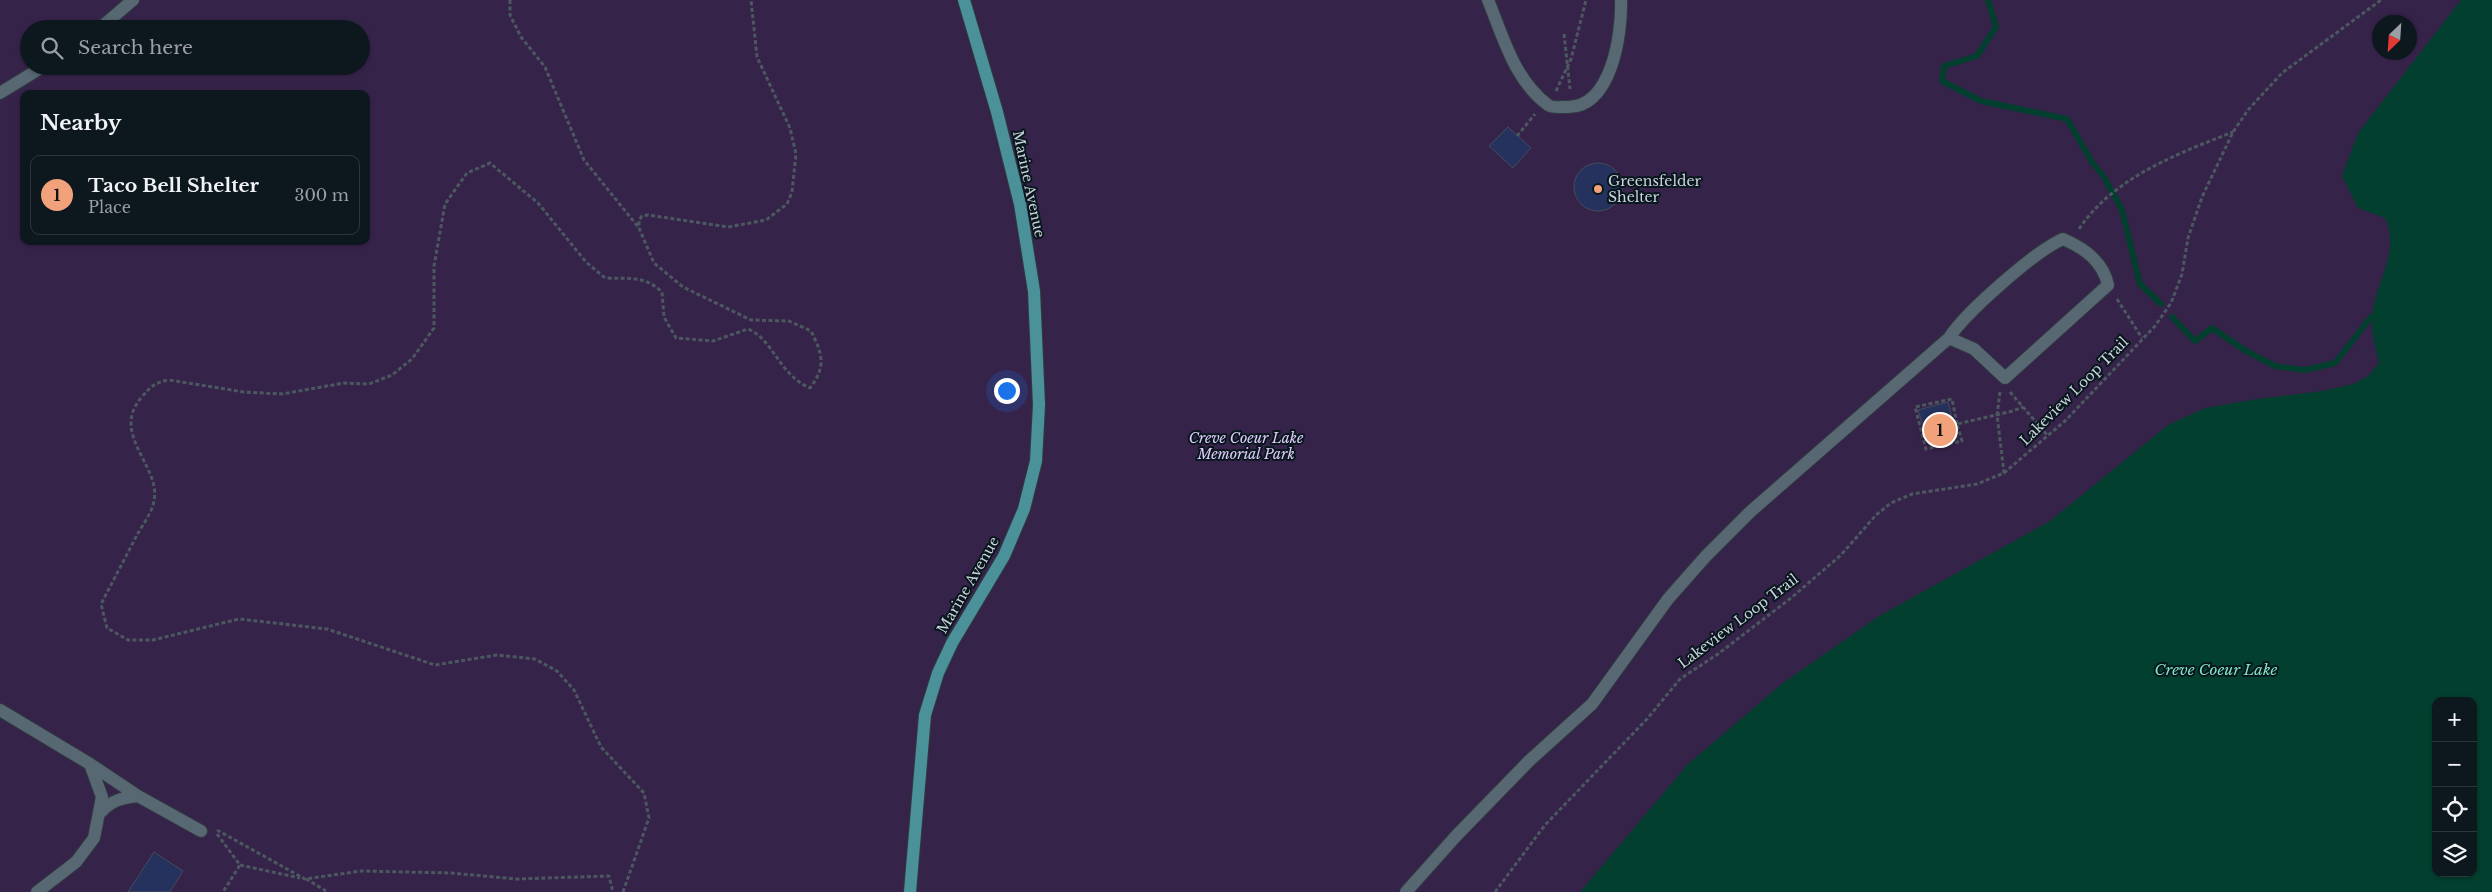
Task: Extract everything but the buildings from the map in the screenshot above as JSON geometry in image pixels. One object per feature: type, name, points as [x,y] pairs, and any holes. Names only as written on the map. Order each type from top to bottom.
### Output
[{"type":"main road","name":"Marine Avenue","points":[[910,892],[925,714],[938,673],[952,643],[1004,556],[1024,509],[1037,452],[1039,405],[1034,292],[1020,204],[997,112],[964,0]]},
{"type":"street","points":[[110,20],[133,0]]},
{"type":"street","points":[[1488,0],[1517,69],[1529,88],[1550,106],[1571,107],[1592,99],[1611,69],[1621,28],[1621,0]]},
{"type":"street","points":[[0,93],[29,75]]},
{"type":"street","points":[[1406,892],[1456,836],[1530,761],[1592,704],[1668,599],[1706,556],[1750,512],[1949,338],[1963,320],[2049,245],[2063,238],[2089,253],[2105,273],[2108,285],[2005,378],[1974,349],[1949,338]]},
{"type":"street","points":[[0,710],[90,764],[138,796],[201,831]]},
{"type":"street","points":[[37,892],[76,862],[94,838],[101,812],[102,797],[90,764]]},
{"type":"street","points":[[101,812],[109,804],[119,799],[138,796]]},
{"type":"path","points":[[510,0],[510,15],[521,38],[545,67],[584,160],[639,228],[654,263],[683,288],[751,320],[789,322],[811,331],[822,354],[818,378],[810,388],[799,383],[781,365],[760,334],[748,329],[713,341],[676,338],[664,317],[662,292],[653,283],[643,279],[605,278],[586,262],[538,203],[490,163],[467,173],[445,204],[434,266],[434,328],[412,359],[392,375],[369,384],[344,383],[282,394],[244,392],[169,380],[156,382],[132,408],[130,421],[140,457],[153,479],[154,503],[101,604],[107,628],[128,640],[153,640],[239,619],[327,629],[435,665],[497,655],[535,659],[557,671],[574,690],[601,747],[644,793],[649,818],[623,892]]},
{"type":"path","points":[[639,228],[639,220],[642,216],[648,215],[728,227],[766,220],[787,204],[792,192],[796,154],[790,128],[757,57],[752,0]]},
{"type":"path","points":[[1518,136],[1557,89],[1569,64],[1586,0]]},
{"type":"path","name":"Lakeview Loop Trail","points":[[1495,892],[1545,825],[1647,719],[1680,679],[1718,654],[1791,598],[1841,555],[1876,515],[1890,503],[1912,494],[1978,484],[2004,473],[2048,436],[2155,326],[2171,303],[2182,274],[2188,238],[2202,196],[2233,132],[2248,110],[2282,73],[2380,0]]},
{"type":"path","points":[[1564,34],[1569,64],[1571,107]]},
{"type":"path","points":[[2072,243],[2080,228],[2096,207],[2123,184],[2182,152],[2233,132]]},
{"type":"path","points":[[2108,285],[2142,338]]},
{"type":"path","points":[[2005,378],[2010,392],[2048,436]]},
{"type":"path","points":[[2004,473],[1997,415],[2000,390],[2005,378]]},
{"type":"path","points":[[1952,399],[1956,422],[1962,441],[1926,449],[1915,407],[1952,399]]},
{"type":"path","points":[[1956,422],[1997,415],[2023,407]]},
{"type":"path","points":[[328,892],[305,879],[212,828],[240,864],[305,879],[361,871],[451,873],[516,879],[608,876],[613,892]]},
{"type":"path","points":[[223,892],[240,864]]},
{"type":"green space","name":"Creve Coeur Lake Memorial Park","points":[[0,0],[2492,0],[2492,892],[0,892]]},
{"type":"water","name":"Creve Coeur Lake","points":[[2461,0],[2492,0],[2492,892],[1580,892],[1688,764],[1783,683],[1879,616],[2050,521],[2168,425],[2205,408],[2322,391],[2353,384],[2368,376],[2379,363],[2373,333],[2372,316],[2389,255],[2389,230],[2385,218],[2358,208],[2342,176],[2358,133],[2415,60],[2417,60],[2417,57]]},
{"type":"waterway","points":[[1988,0],[1996,27],[1977,56],[1944,66],[1942,81],[1981,101],[2067,119],[2092,162],[2104,177],[2122,210],[2140,284],[2161,304]]},
{"type":"waterway","points":[[2172,317],[2195,341],[2212,328],[2246,351],[2275,366],[2305,370],[2335,363],[2371,317]]},
{"type":"place","name":"Greensfelder Shelter","points":[[1598,189]]},
{"type":"place","name":"Taco Bell Shelter","points":[[1940,430]]}]
